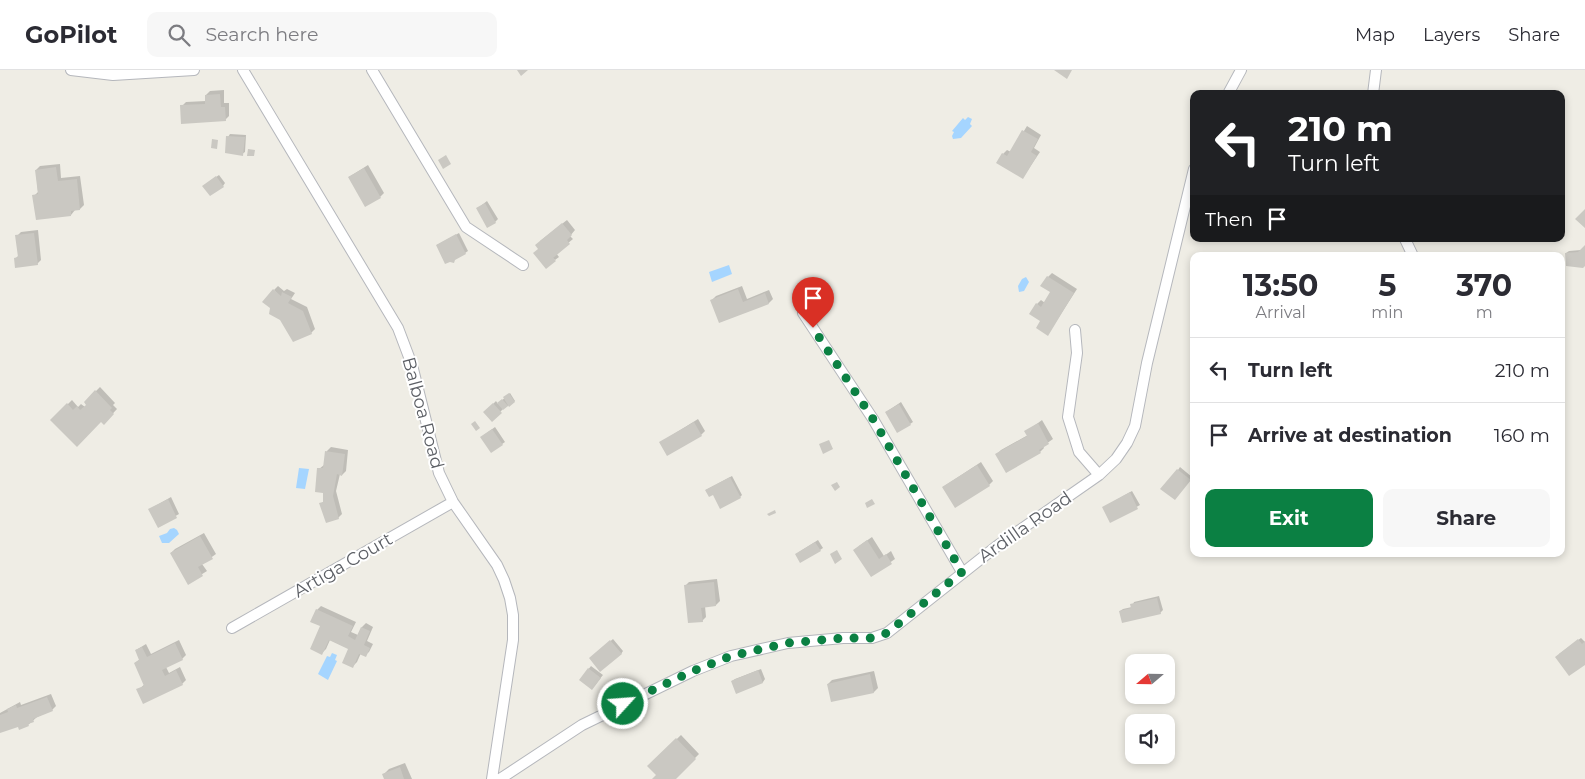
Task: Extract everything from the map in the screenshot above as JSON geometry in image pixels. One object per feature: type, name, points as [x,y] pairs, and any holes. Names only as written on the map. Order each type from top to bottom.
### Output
[{"type":"street","points":[[71,70],[120,75],[194,70]]},
{"type":"street","name":"Balboa Road","points":[[243,70],[398,328],[412,365],[434,460],[444,485],[453,502],[497,565],[504,580],[512,615],[513,640],[492,779]]},
{"type":"street","points":[[372,70],[466,227],[523,265]]},
{"type":"street","points":[[1230,90],[1241,70]]},
{"type":"street","points":[[1374,90],[1376,70]]},
{"type":"street","name":"Ardilla Road","points":[[500,779],[582,725],[677,678],[724,659],[788,643],[843,638],[872,638],[887,633],[962,572],[1098,475],[1116,459],[1127,443],[1135,426],[1147,363],[1190,186]]},
{"type":"street","points":[[804,313],[873,419],[962,572]]},
{"type":"street","points":[[1074,330],[1077,352],[1068,417],[1079,452],[1098,475]]},
{"type":"street","name":"Artiga Court","points":[[232,628],[453,502]]},
{"type":"water","points":[[968,117],[972,119],[970,124],[972,126],[961,138],[953,139],[954,132],[952,131],[963,118],[965,120]]},
{"type":"water","points":[[729,265],[732,274],[712,282],[709,272]]},
{"type":"water","points":[[1026,277],[1029,282],[1024,291],[1019,292],[1018,286],[1022,279]]},
{"type":"water","points":[[299,468],[309,469],[305,489],[296,488]]},
{"type":"water","points":[[174,528],[179,534],[169,543],[162,543],[159,536]]},
{"type":"water","points":[[332,653],[337,655],[335,660],[337,661],[328,680],[318,674],[327,656],[330,657]]},
{"type":"building","points":[[517,70],[528,70],[521,76]]},
{"type":"building","points":[[1054,70],[1072,70],[1067,79]]},
{"type":"building","points":[[220,94],[221,107],[225,107],[226,121],[181,124],[180,105],[205,104],[205,95]]},
{"type":"building","points":[[1022,130],[1038,139],[1031,152],[1037,156],[1023,179],[996,163],[1002,153],[1007,156]]},
{"type":"building","points":[[226,136],[245,137],[243,156],[225,153]]},
{"type":"building","points":[[212,139],[218,140],[217,149],[211,148]]},
{"type":"building","points":[[248,149],[255,150],[254,156],[247,156]]},
{"type":"building","points":[[446,155],[451,164],[443,169],[438,160]]},
{"type":"building","points":[[56,167],[58,181],[77,179],[80,210],[71,211],[71,216],[36,220],[32,195],[38,194],[35,170]]},
{"type":"building","points":[[364,168],[381,198],[365,207],[348,177]]},
{"type":"building","points":[[216,176],[224,187],[210,196],[202,186]]},
{"type":"building","points":[[485,203],[496,223],[487,228],[476,208]]},
{"type":"building","points":[[1585,209],[1585,228],[1575,219]]},
{"type":"building","points":[[562,223],[572,235],[567,240],[570,244],[553,258],[556,261],[546,269],[533,253],[538,249],[535,245]]},
{"type":"building","points":[[34,233],[38,265],[15,268],[14,258],[18,257],[15,235]]},
{"type":"building","points":[[456,234],[466,254],[455,260],[454,263],[445,264],[436,245]]},
{"type":"building","points":[[1585,245],[1585,266],[1583,268],[1566,266],[1565,253],[1578,252]]},
{"type":"building","points":[[1047,276],[1074,293],[1048,336],[1036,328],[1040,321],[1029,314],[1036,303],[1041,307],[1050,292],[1040,286]]},
{"type":"building","points":[[273,289],[281,296],[282,292],[292,297],[288,303],[303,311],[312,334],[293,342],[280,320],[269,314],[270,308],[262,302]]},
{"type":"building","points":[[738,289],[743,302],[765,293],[769,304],[719,323],[710,300]]},
{"type":"building","points":[[95,390],[112,408],[110,410],[114,414],[104,425],[101,422],[77,447],[50,420],[67,403],[73,410],[77,406],[80,410],[86,405],[84,402]]},
{"type":"building","points":[[509,393],[515,402],[509,407],[503,397]]},
{"type":"building","points":[[502,399],[508,406],[503,410],[497,403]]},
{"type":"building","points":[[493,403],[502,413],[492,422],[483,412]]},
{"type":"building","points":[[899,404],[911,425],[897,433],[885,412]]},
{"type":"building","points":[[475,421],[480,428],[476,431],[471,424]]},
{"type":"building","points":[[694,422],[702,436],[667,456],[659,442]]},
{"type":"building","points":[[1038,423],[1049,444],[1039,450],[1041,453],[1006,473],[995,454],[1027,436],[1024,431]]},
{"type":"building","points":[[492,429],[503,445],[491,453],[480,437]]},
{"type":"building","points":[[829,440],[833,449],[823,454],[819,444]]},
{"type":"building","points":[[325,451],[345,454],[342,476],[337,474],[333,496],[339,519],[326,523],[319,503],[323,502],[323,493],[315,492],[317,468],[323,468]]},
{"type":"building","points":[[977,465],[990,486],[955,508],[942,487]]},
{"type":"building","points":[[1177,469],[1190,479],[1175,500],[1160,489]]},
{"type":"building","points":[[730,477],[741,498],[720,509],[713,495],[709,497],[705,490]]},
{"type":"building","points":[[837,482],[840,487],[835,491],[831,485]]},
{"type":"building","points":[[1130,492],[1138,509],[1110,523],[1102,507]]},
{"type":"building","points":[[168,499],[177,518],[158,528],[148,509]]},
{"type":"building","points":[[872,499],[875,504],[867,508],[865,503]]},
{"type":"building","points":[[775,510],[776,513],[769,516],[767,514]]},
{"type":"building","points":[[200,536],[213,559],[198,567],[203,576],[188,585],[170,553]]},
{"type":"building","points":[[867,540],[879,559],[886,554],[892,564],[871,577],[853,550]]},
{"type":"building","points":[[815,542],[821,551],[800,563],[795,554]]},
{"type":"building","points":[[837,550],[842,559],[835,564],[830,554]]},
{"type":"building","points":[[714,582],[716,606],[701,608],[703,622],[688,623],[684,585]]},
{"type":"building","points":[[1157,598],[1161,614],[1122,623],[1119,611],[1131,608],[1130,604]]},
{"type":"building","points":[[316,609],[353,626],[348,636],[355,640],[361,627],[370,631],[364,645],[370,648],[366,657],[359,654],[353,668],[342,663],[348,649],[329,640],[322,655],[310,649],[320,626],[310,622]]},
{"type":"building","points":[[1578,639],[1582,644],[1585,641],[1585,665],[1569,676],[1555,657]]},
{"type":"building","points":[[610,640],[622,654],[600,672],[589,658]]},
{"type":"building","points":[[175,643],[183,660],[162,670],[165,676],[176,670],[183,685],[143,704],[136,689],[144,686],[134,663],[139,660],[135,650],[142,647],[147,657]]},
{"type":"building","points":[[588,668],[601,678],[592,690],[579,680]]},
{"type":"building","points":[[758,670],[763,683],[736,694],[731,681]]},
{"type":"building","points":[[870,674],[874,693],[831,702],[827,684]]},
{"type":"building","points":[[47,697],[53,711],[33,719],[34,722],[28,724],[29,726],[19,730],[18,727],[0,733],[0,715],[8,712],[7,709],[16,705],[17,708]]},
{"type":"building","points":[[676,738],[696,759],[676,779],[652,779],[656,775],[647,766]]},
{"type":"building","points":[[400,767],[404,779],[384,779],[382,774]]},
{"type":"route","points":[[623,704],[693,671],[731,656],[788,643],[843,638],[872,638],[887,633],[962,572],[873,419],[813,328]]}]
